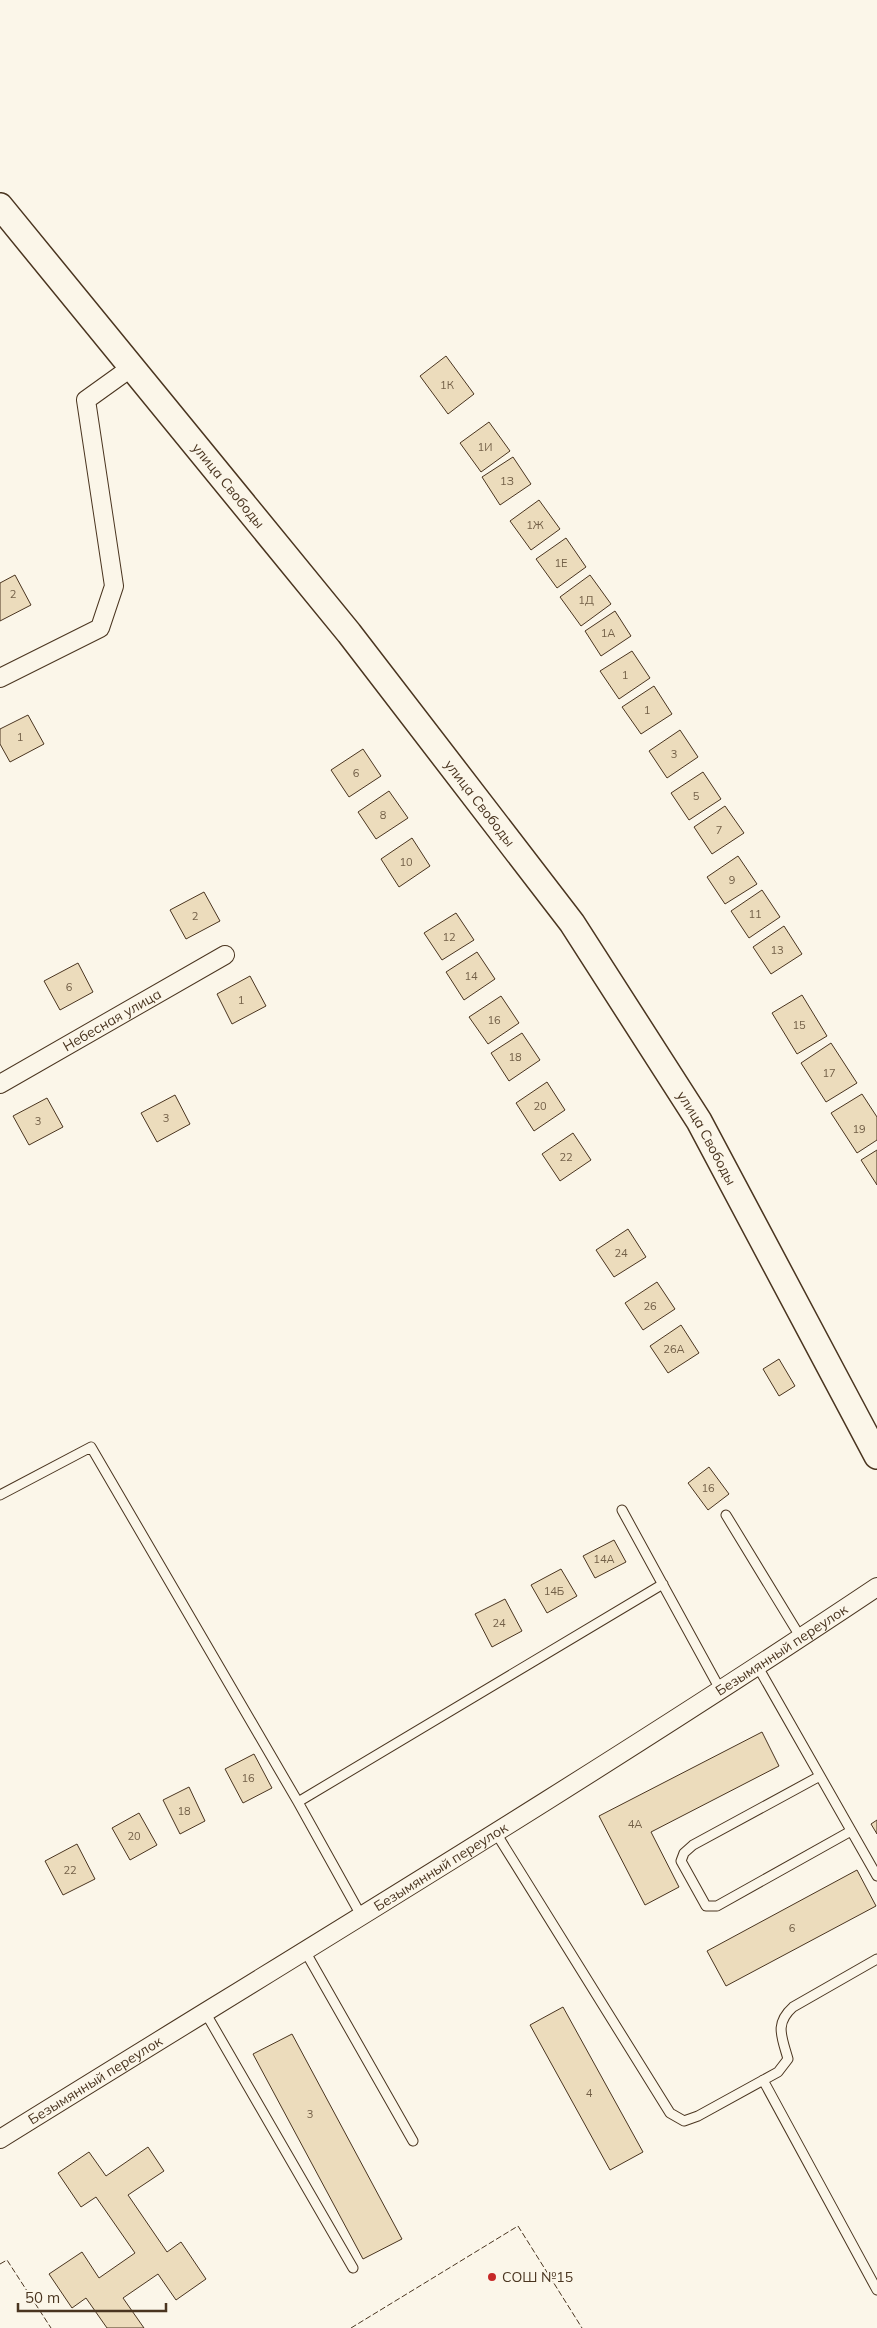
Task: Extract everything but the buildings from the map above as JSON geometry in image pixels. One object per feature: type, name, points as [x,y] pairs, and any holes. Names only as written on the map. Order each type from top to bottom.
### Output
[{"type":"main road","name":"улица Свободы","points":[[0,206],[349,633],[572,923],[699,1121],[877,1456]]},
{"type":"street","points":[[0,678],[100,628],[114,586],[86,400],[132,367]]},
{"type":"street","name":"Небесная улица","points":[[0,1084],[224,956]]},
{"type":"street","name":"Безымянный переулок","points":[[0,2140],[362,1917],[721,1692],[877,1587]]},
{"type":"lane","points":[[0,1495],[91,1447],[298,1802],[362,1917]]},
{"type":"lane","points":[[622,1510],[721,1692]]},
{"type":"lane","points":[[726,1515],[801,1638]]},
{"type":"lane","points":[[298,1802],[663,1584]]},
{"type":"lane","points":[[758,1667],[877,1876]]},
{"type":"lane","points":[[820,1776],[693,1845],[684,1853],[681,1862],[699,1896],[706,1906],[717,1906],[851,1831]]},
{"type":"lane","points":[[496,1833],[670,2113],[684,2121],[698,2116],[778,2072],[788,2059],[780,2026],[783,2016],[793,2007],[877,1959]]},
{"type":"lane","points":[[305,1952],[413,2141]]},
{"type":"lane","points":[[205,2012],[353,2268]]},
{"type":"lane","points":[[763,2080],[877,2290]]},
{"type":"fence","points":[[351,2328],[518,2226],[582,2328]]},
{"type":"fence","points":[[0,2264],[7,2260],[51,2328]]},
{"type":"place","name":"СОШ №15","points":[[492,2277]]}]
